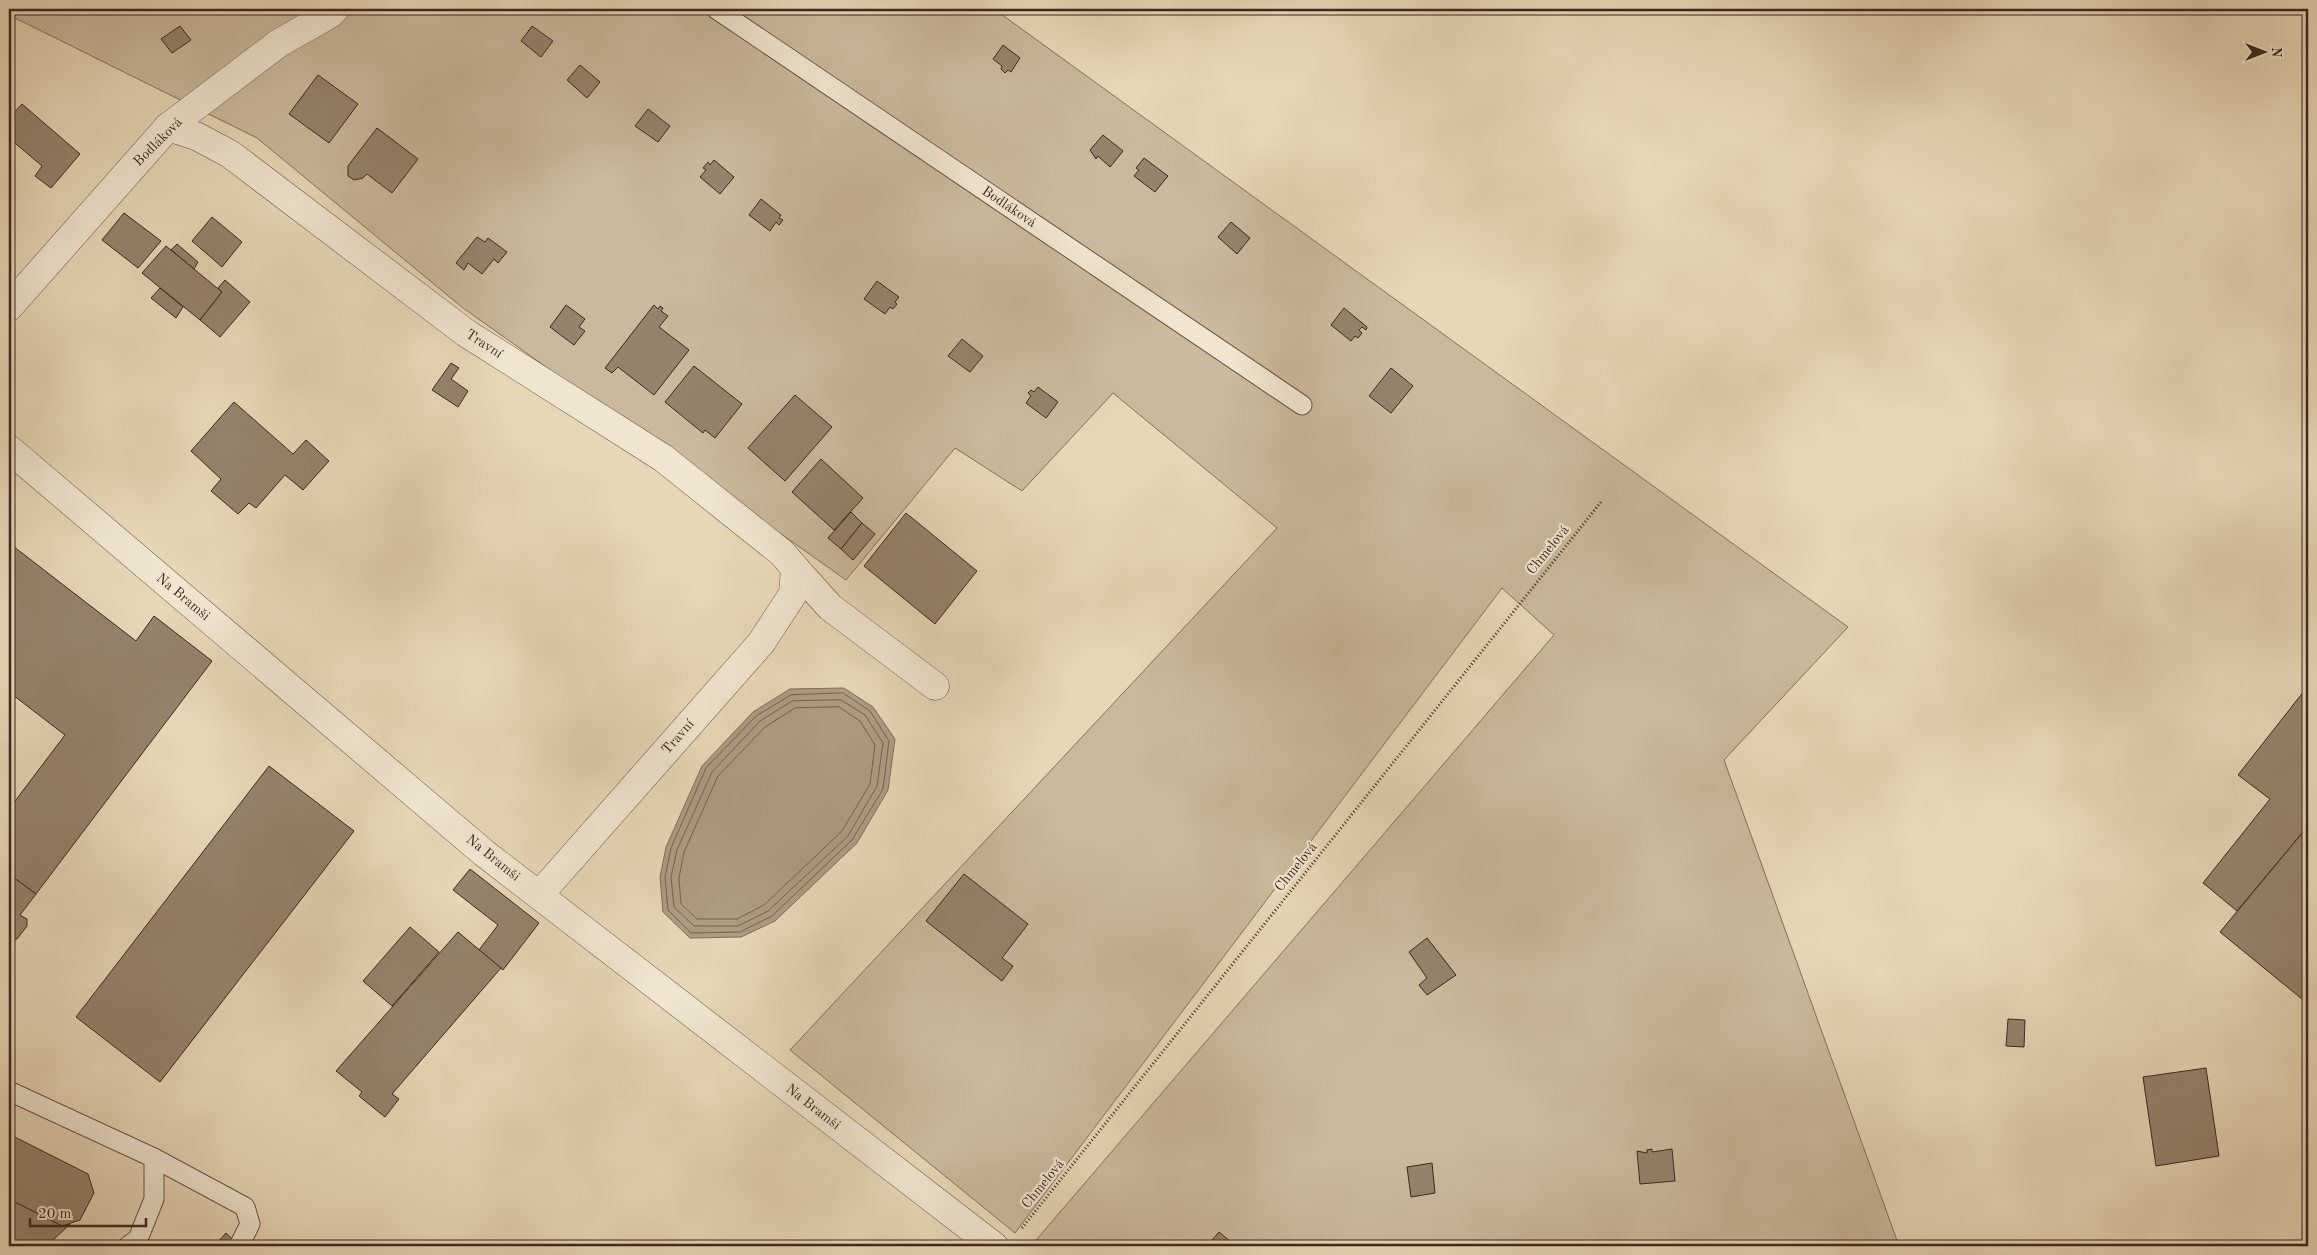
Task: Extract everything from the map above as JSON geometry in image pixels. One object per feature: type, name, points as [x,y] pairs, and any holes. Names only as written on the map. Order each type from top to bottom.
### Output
[{"type":"street","name":"Bodláková","points":[[9,307],[168,127],[279,43],[330,14],[335,9]]},
{"type":"street","name":"Travní","points":[[168,127],[196,136],[230,154],[466,333],[663,458],[782,553],[830,606],[935,686]]},
{"type":"street","name":"Na Bramši","points":[[9,449],[476,846],[994,1246]]},
{"type":"street","name":"Travní","points":[[539,895],[761,643],[793,594],[795,568]]},
{"type":"lane","name":"Bodláková","points":[[716,9],[1302,405]]},
{"type":"lane","points":[[9,1091],[154,1158],[245,1207],[250,1224],[239,1246]]},
{"type":"lane","points":[[128,1246],[138,1239],[154,1199],[154,1158]]},
{"type":"path","name":"Chmelová","points":[[1020,1231],[1601,502]]},
{"type":"shaded area","points":[[9,9],[994,9],[1848,627],[1724,760],[1899,1246],[1031,1246],[1554,635],[1502,588],[1015,1233],[790,1050],[1277,528],[1113,393],[1022,491],[955,448],[846,580],[463,308],[257,138],[9,15]]},
{"type":"water","points":[[844,688],[873,707],[895,739],[888,790],[857,843],[775,921],[741,937],[690,938],[663,912],[660,877],[666,847],[702,766],[753,712],[790,689]]},
{"type":"building","points":[[180,26],[191,40],[172,53],[161,39]]},
{"type":"building","points":[[532,26],[553,41],[541,57],[521,41]]},
{"type":"building","points":[[1003,45],[1020,58],[1011,72],[1008,70],[1005,73],[1001,69],[1002,66],[993,59]]},
{"type":"building","points":[[580,65],[600,82],[587,98],[567,80]]},
{"type":"building","points":[[318,75],[358,104],[329,143],[289,114]]},
{"type":"building","points":[[22,104],[80,154],[51,188],[35,176],[42,166],[9,138],[9,118]]},
{"type":"building","points":[[648,109],[670,126],[658,142],[635,126]]},
{"type":"building","points":[[377,128],[418,159],[392,193],[367,174],[363,178],[354,180],[348,176],[348,166]]},
{"type":"building","points":[[1103,135],[1123,151],[1110,167],[1098,156],[1096,159],[1090,150]]},
{"type":"building","points":[[1144,158],[1168,176],[1155,192],[1134,176],[1139,170],[1136,168]]},
{"type":"building","points":[[714,160],[734,177],[720,194],[700,177],[706,170],[703,168],[708,162],[710,165]]},
{"type":"building","points":[[761,199],[781,215],[779,218],[783,220],[779,225],[776,222],[770,231],[749,215]]},
{"type":"building","points":[[124,213],[161,241],[138,268],[102,240]]},
{"type":"building","points":[[212,217],[242,242],[222,267],[192,241]]},
{"type":"building","points":[[1231,222],[1250,238],[1237,254],[1218,237]]},
{"type":"building","points":[[477,237],[485,242],[488,238],[507,252],[498,263],[494,259],[482,274],[468,263],[464,270],[456,263]]},
{"type":"building","points":[[177,244],[198,262],[194,269],[171,250]]},
{"type":"building","points":[[166,246],[222,292],[200,320],[142,273]]},
{"type":"building","points":[[225,280],[250,302],[220,337],[200,320],[222,292],[218,288]]},
{"type":"building","points":[[877,281],[899,297],[893,309],[890,307],[885,314],[864,299]]},
{"type":"building","points":[[160,288],[183,307],[176,318],[151,298]]},
{"type":"building","points":[[566,305],[585,319],[579,327],[585,331],[574,345],[550,327]]},
{"type":"building","points":[[654,305],[658,309],[660,306],[663,308],[661,311],[668,316],[659,327],[689,350],[654,395],[618,367],[612,373],[605,368]]},
{"type":"building","points":[[1344,308],[1367,327],[1366,330],[1362,327],[1359,330],[1362,333],[1358,338],[1355,336],[1351,341],[1331,325]]},
{"type":"building","points":[[962,339],[983,356],[970,372],[948,356]]},
{"type":"building","points":[[451,363],[459,368],[451,379],[468,391],[458,407],[432,390]]},
{"type":"building","points":[[694,366],[742,404],[715,438],[705,430],[703,433],[665,402]]},
{"type":"building","points":[[1391,368],[1413,386],[1391,413],[1369,396]]},
{"type":"building","points":[[1038,387],[1058,402],[1046,418],[1026,403],[1031,396],[1028,393],[1031,390],[1034,392]]},
{"type":"building","points":[[795,395],[832,427],[785,481],[748,448]]},
{"type":"building","points":[[234,402],[293,454],[306,440],[329,461],[303,490],[285,475],[256,508],[249,503],[238,514],[211,491],[221,479],[191,451]]},
{"type":"building","points":[[821,459],[863,498],[834,530],[792,492]]},
{"type":"building","points":[[851,512],[862,523],[841,549],[828,538]]},
{"type":"building","points":[[906,513],[977,571],[935,624],[864,566]]},
{"type":"building","points":[[862,523],[875,534],[853,560],[841,549]]},
{"type":"building","points":[[9,543],[136,641],[154,616],[212,661],[36,894],[9,874],[9,809],[65,735],[9,692]]},
{"type":"building","points":[[2308,686],[2308,826],[2237,911],[2203,883],[2270,799],[2238,775]]},
{"type":"building","points":[[269,766],[354,831],[160,1082],[76,1017]]},
{"type":"building","points":[[2308,826],[2308,1004],[2220,932]]},
{"type":"building","points":[[470,869],[539,923],[503,970],[479,950],[498,925],[453,890]]},
{"type":"building","points":[[9,874],[36,894],[20,915],[27,919],[27,926],[17,939],[10,941]]},
{"type":"building","points":[[964,874],[1028,924],[1002,958],[1013,966],[1002,981],[926,921]]},
{"type":"building","points":[[410,927],[439,952],[392,1006],[363,981]]},
{"type":"building","points":[[458,932],[501,968],[392,1094],[399,1099],[385,1117],[359,1096],[362,1092],[336,1071]]},
{"type":"building","points":[[1427,938],[1456,975],[1427,995],[1419,985],[1427,978],[1409,952]]},
{"type":"building","points":[[2008,1019],[2025,1020],[2024,1047],[2006,1046]]},
{"type":"building","points":[[2206,1068],[2219,1156],[2156,1166],[2143,1077]]},
{"type":"building","points":[[9,1134],[88,1174],[94,1193],[80,1220],[62,1226],[9,1199]]},
{"type":"building","points":[[1652,1149],[1652,1152],[1672,1149],[1675,1181],[1640,1184],[1637,1151],[1647,1153],[1647,1150]]},
{"type":"building","points":[[1432,1163],[1435,1193],[1411,1197],[1407,1167]]},
{"type":"building","points":[[11,1200],[62,1226],[70,1224],[47,1246],[9,1246],[9,1202]]},
{"type":"building","points":[[1219,1232],[1236,1246],[1207,1246]]},
{"type":"building","points":[[226,1233],[240,1246],[214,1246]]}]
